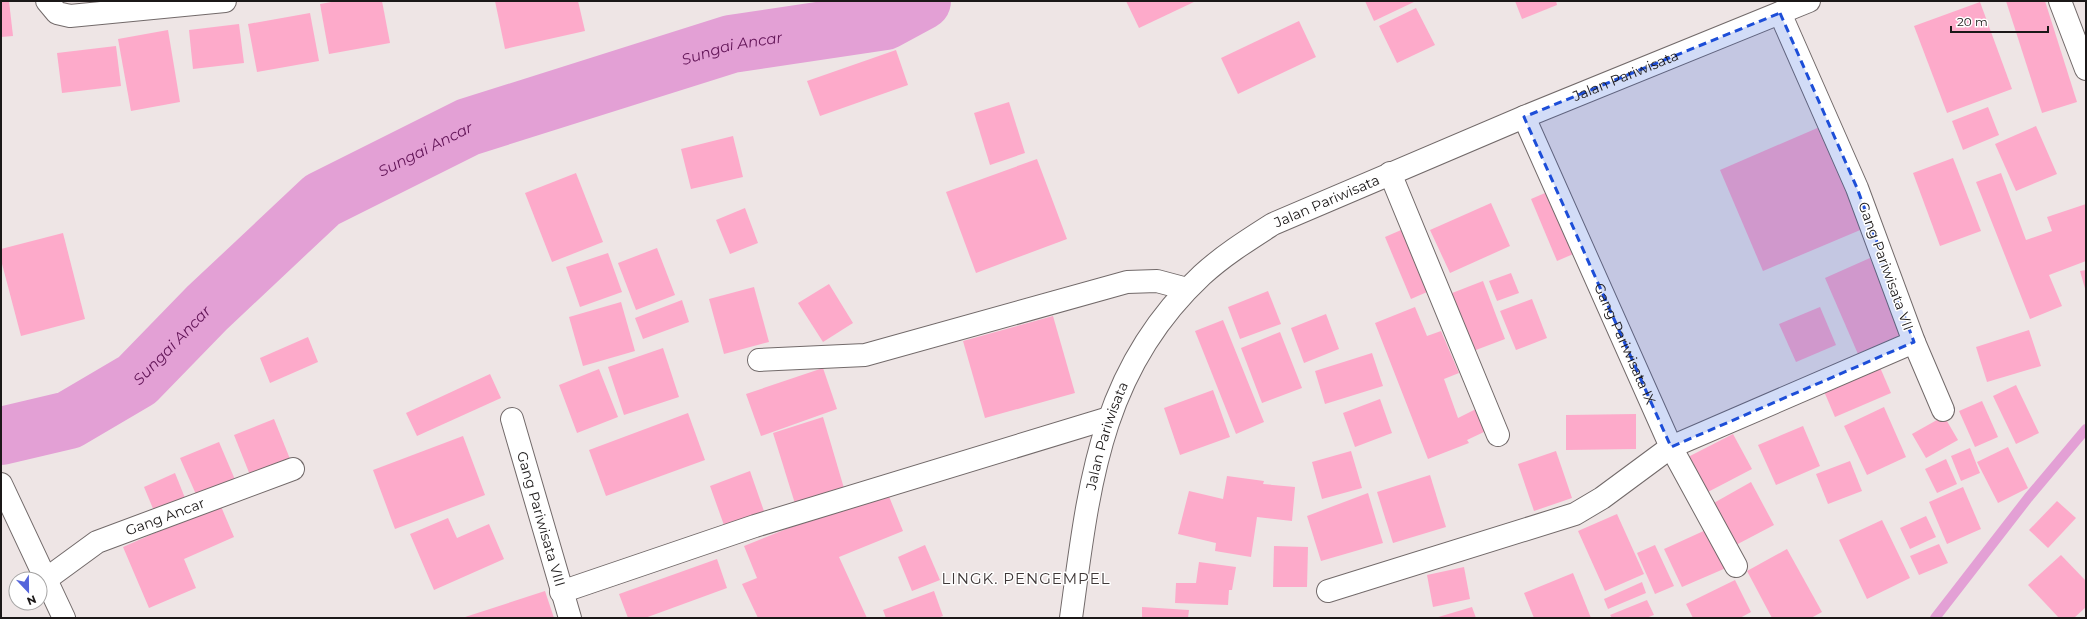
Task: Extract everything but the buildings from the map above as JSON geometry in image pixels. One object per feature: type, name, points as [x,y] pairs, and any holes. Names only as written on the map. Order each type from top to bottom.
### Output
[{"type":"street","points":[[47,1],[57,14],[70,16],[225,1]]},
{"type":"street","name":"Jalan Pariwisata","points":[[1071,618],[1094,469],[1109,418],[1124,379],[1143,346],[1161,320],[1187,289],[1217,262],[1240,245],[1274,224],[1524,116],[1809,1]]},
{"type":"street","points":[[2060,1],[2086,69]]},
{"type":"street","name":"Gang Pariwisata VII","points":[[1328,591],[1575,514],[1602,498],[1671,447],[1914,342],[1857,188],[1780,13]]},
{"type":"street","name":"Gang Pariwisata IX","points":[[1524,116],[1671,447],[1736,566]]},
{"type":"street","points":[[1390,173],[1498,435]]},
{"type":"street","points":[[759,360],[865,355],[1127,282],[1157,281],[1187,289]]},
{"type":"street","points":[[1914,342],[1943,410]]},
{"type":"street","points":[[561,592],[755,526],[1109,418]]},
{"type":"street","name":"Gang Pariwisata VIII","points":[[512,420],[561,592],[570,618]]},
{"type":"street","name":"Gang Ancar","points":[[48,571],[97,542],[293,469]]},
{"type":"street","points":[[1,484],[40,571]]},
{"type":"street","points":[[48,587],[64,618]]},
{"type":"highlighted area","points":[[1780,13],[1857,188],[1914,342],[1671,447],[1524,117]]},
{"type":"waterway","name":"Sungai Ancar","points":[[1,436],[69,420],[137,380],[207,308],[322,200],[468,127],[731,44],[885,21],[922,1]]},
{"type":"waterway","points":[[1935,618],[2028,498],[2086,429]]},
{"type":"district","name":"LINGK. PENGEMPEL","points":[[1026,578]]}]
